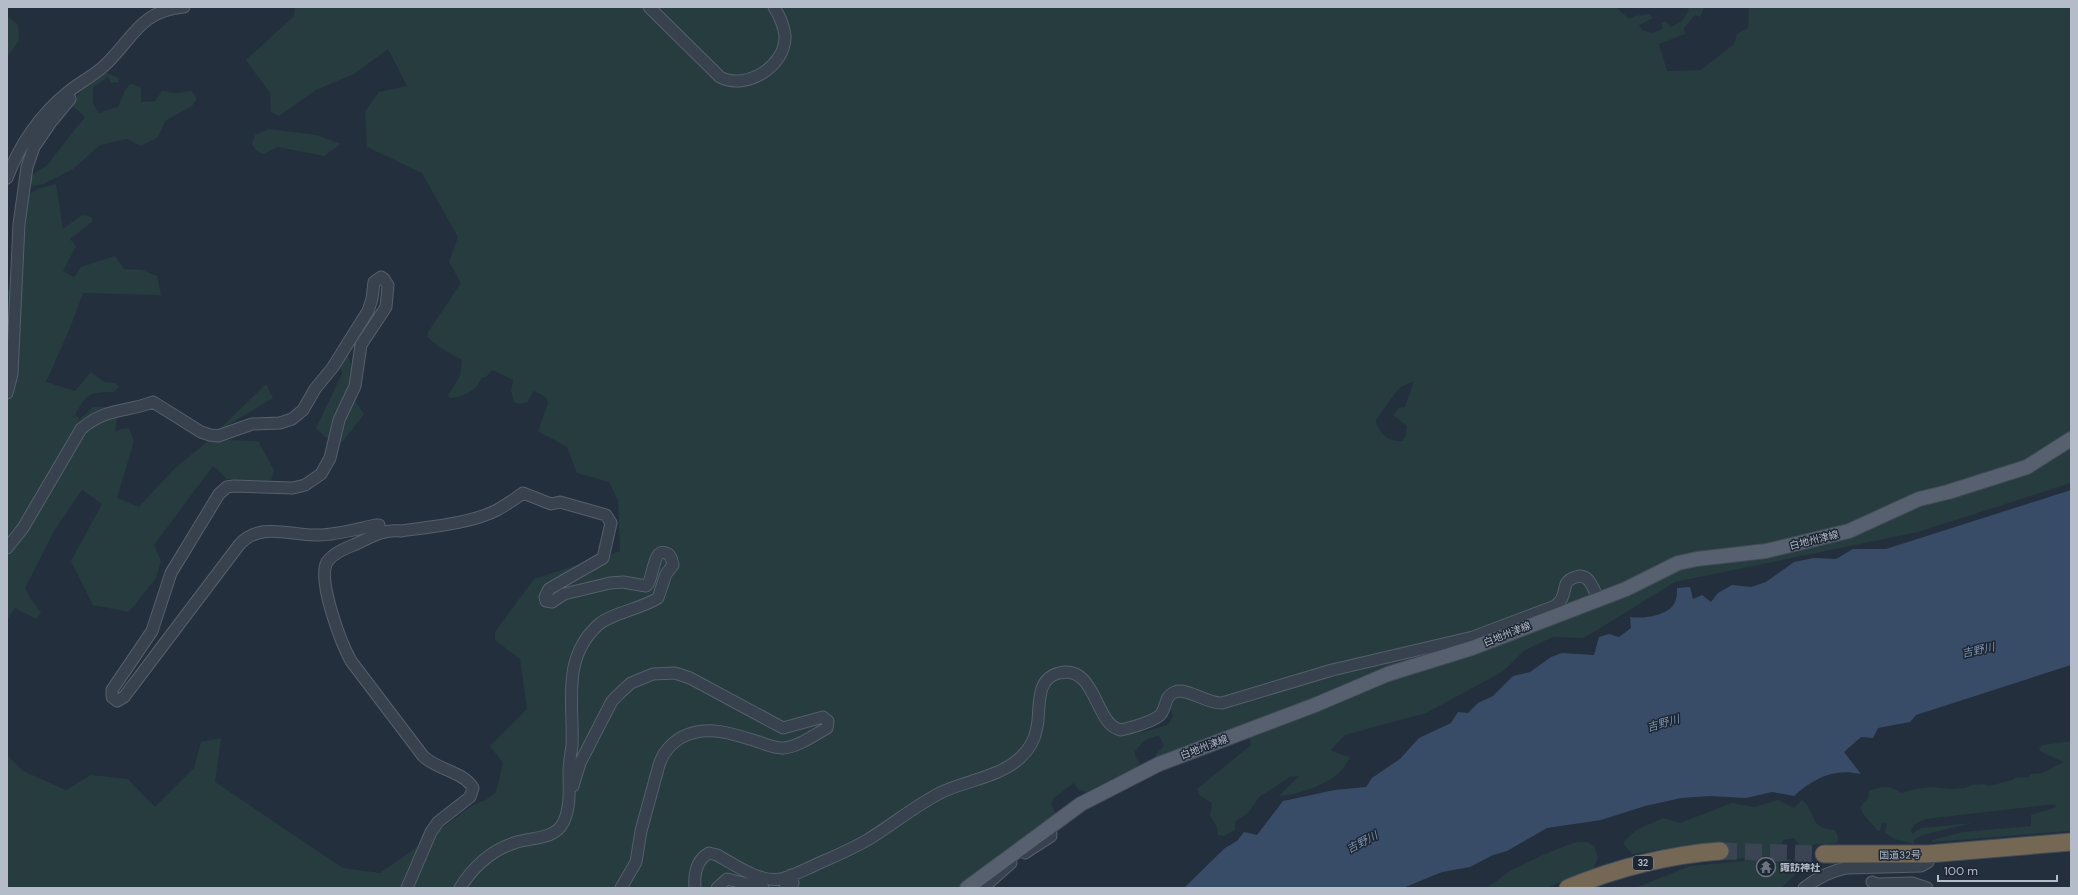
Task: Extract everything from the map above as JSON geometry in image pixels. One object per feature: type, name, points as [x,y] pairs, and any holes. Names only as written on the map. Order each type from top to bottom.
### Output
[{"type":"highway","name":"国道32号","points":[[1824,854],[1928,854],[2071,842]]},
{"type":"highway","name":"32","points":[[1568,888],[1647,862],[1673,856],[1720,851]]},
{"type":"main road","name":"白地州津線","points":[[967,888],[1050,825],[1086,801],[1158,764],[1315,705],[1388,674],[1472,648],[1626,588],[1678,563],[1697,559],[1766,551],[1849,531],[1919,499],[1948,492],[2021,469],[2047,456],[2071,440]]},
{"type":"street","points":[[7,178],[15,156],[26,139],[67,93],[102,68],[120,52],[135,30],[150,16],[164,10],[184,7]]},
{"type":"street","points":[[649,7],[720,77],[727,80],[737,81],[748,80],[760,76],[769,68],[781,52],[785,36],[780,18],[774,7]]},
{"type":"street","points":[[7,393],[12,374],[20,224],[27,167],[34,147],[50,122],[70,99],[67,93]]},
{"type":"street","points":[[7,548],[23,528],[81,429],[91,420],[107,413],[140,407],[153,402],[201,432],[218,436],[252,424],[280,423],[298,416],[315,389],[333,367],[368,311],[372,299],[374,282],[381,277],[384,278],[388,285],[386,307],[361,345],[355,386],[339,420],[327,466],[314,480],[305,485],[282,489],[234,486],[227,487],[219,494],[178,560],[170,578],[152,631],[112,690],[112,697],[117,701],[124,697],[239,545],[251,534],[268,531],[317,535],[376,525],[378,525],[380,532]]},
{"type":"street","points":[[407,888],[435,827],[449,813],[470,797],[474,790],[466,780],[433,764],[423,756],[351,661],[343,644],[325,587],[324,568],[337,553],[380,532],[392,530],[401,531],[453,523],[487,514],[497,510],[524,493],[551,504],[560,502],[603,512],[609,517],[611,523],[603,558],[549,589],[545,597],[549,602],[564,594],[610,583],[623,582],[646,586],[652,578],[654,560],[659,554],[664,553],[672,559],[673,565],[666,574],[658,598],[598,625],[582,645],[576,658],[571,679],[572,745],[569,771],[569,796],[566,815],[558,830],[551,835],[515,842],[497,850],[478,864],[460,888]]},
{"type":"street","points":[[695,888],[694,875],[697,867],[709,853],[717,855],[764,878],[781,879],[855,847],[938,794],[954,786],[1006,768],[1020,758],[1029,748],[1038,727],[1040,693],[1051,676],[1059,673],[1071,674],[1083,680],[1093,693],[1107,720],[1115,729],[1121,730],[1158,717],[1163,711],[1168,696],[1176,691],[1186,692],[1210,702],[1222,703],[1332,670],[1473,637],[1555,606],[1561,601],[1566,584],[1574,577],[1579,576],[1587,579],[1598,599]]},
{"type":"street","points":[[569,796],[572,793],[573,782],[580,764],[612,701],[631,683],[653,674],[675,673],[695,680],[783,728],[823,717],[828,722],[827,728],[788,747],[773,747],[734,734],[705,730],[683,736],[672,744],[662,756],[659,765],[641,830],[636,862],[621,888]]},
{"type":"street","points":[[983,888],[1008,865],[1051,836],[1050,825]]},
{"type":"street","points":[[1804,888],[1817,878],[1835,870],[1846,868],[1921,866],[1928,862],[1928,854]]},
{"type":"street","points":[[785,888],[793,883],[791,875]]},
{"type":"street","points":[[717,888],[721,882],[727,879],[763,888]]},
{"type":"street","points":[[1872,882],[1877,884],[1912,883],[1927,888]]},
{"type":"green space","points":[[295,7],[1616,7],[1629,19],[1635,16],[1649,14],[1653,18],[1639,25],[1642,30],[1653,33],[1663,29],[1662,23],[1665,21],[1671,27],[1682,21],[1689,10],[1687,7],[1704,7],[1700,17],[1695,15],[1684,28],[1685,34],[1659,44],[1667,71],[1701,70],[1734,44],[1737,34],[1748,28],[1749,7],[2071,7],[2071,483],[1918,532],[1675,582],[1584,638],[1553,637],[1525,650],[1502,672],[1426,713],[1345,735],[1331,750],[1350,757],[1340,772],[1328,781],[1303,792],[1279,796],[1299,776],[1290,777],[1259,797],[1249,812],[1235,822],[1235,830],[1224,836],[1218,835],[1217,827],[1210,816],[1212,803],[1200,796],[1197,789],[1251,745],[1246,726],[1158,757],[1155,755],[1164,746],[1159,735],[1145,740],[1135,751],[1136,758],[1140,763],[1136,767],[1086,792],[1078,789],[1074,783],[1054,798],[1051,804],[1056,814],[958,888],[7,888],[7,755],[23,771],[66,790],[91,775],[128,779],[155,807],[194,768],[201,742],[221,738],[215,782],[343,868],[380,873],[473,805],[486,800],[496,792],[503,763],[490,746],[527,709],[520,659],[495,640],[495,632],[534,579],[620,551],[618,500],[609,482],[577,473],[567,447],[538,431],[548,403],[546,397],[534,391],[527,402],[520,404],[514,402],[511,391],[513,380],[492,370],[486,377],[481,378],[477,386],[465,395],[450,398],[448,395],[460,376],[462,360],[439,347],[427,337],[428,332],[461,283],[449,262],[458,237],[422,173],[367,147],[365,111],[379,92],[407,86],[388,49],[354,74],[316,90],[279,116],[271,112],[270,93],[246,60],[294,16]],"holes":[[[1414,381],[1405,407],[1399,408],[1393,415],[1407,426],[1405,437],[1402,441],[1393,440],[1382,433],[1376,420],[1399,388]],[[1181,688],[1186,695],[1177,696],[1168,703],[1173,716],[1168,725],[1143,732],[1137,729],[1123,732],[1111,728],[1104,720],[1108,717],[1114,723],[1121,726],[1152,716],[1159,710],[1167,693],[1174,689]]]},
{"type":"green space","points":[[7,16],[18,25],[19,41],[7,57]]},
{"type":"green space","points":[[105,72],[118,78],[119,82],[111,83],[108,77],[93,87],[93,102],[98,113],[118,107],[125,90],[130,84],[141,87],[141,102],[155,101],[162,91],[175,93],[192,91],[197,99],[192,106],[165,121],[158,137],[141,146],[127,139],[100,145],[73,169],[43,184],[32,186],[28,182],[31,176],[47,165],[85,117],[74,107],[69,108],[83,86]]},
{"type":"green space","points":[[68,109],[38,149],[37,147]]},
{"type":"green space","points":[[269,129],[317,135],[341,144],[324,156],[278,147],[263,154],[257,151],[252,145],[255,135]]},
{"type":"green space","points":[[56,184],[63,229],[82,215],[91,217],[93,221],[70,239],[76,246],[63,271],[74,277],[81,267],[115,256],[124,269],[142,270],[157,276],[161,295],[83,293],[70,328],[46,382],[75,391],[91,372],[104,382],[115,383],[119,387],[114,392],[99,392],[90,395],[83,402],[75,415],[80,419],[93,407],[108,407],[117,419],[115,433],[120,429],[129,428],[134,441],[117,498],[139,507],[173,470],[201,447],[266,384],[273,398],[225,427],[225,440],[258,441],[274,470],[270,484],[227,479],[213,466],[154,545],[161,561],[156,578],[129,612],[93,605],[71,561],[102,504],[82,490],[54,531],[25,588],[32,601],[41,612],[37,619],[15,608],[7,620],[7,290],[20,292],[25,208],[29,194],[38,189]]},
{"type":"green space","points":[[346,353],[352,368],[349,392],[364,414],[344,440],[339,444],[325,437],[316,428],[342,374],[340,364]]},
{"type":"green space","points":[[2071,741],[2071,830],[2069,831],[1932,842],[1932,840],[1963,832],[2031,826],[2031,815],[2056,807],[2055,804],[1925,819],[1915,824],[1911,830],[1912,834],[1921,828],[1973,823],[1922,835],[1914,840],[1914,844],[1895,839],[1885,833],[1887,823],[1882,822],[1880,831],[1878,831],[1863,814],[1860,807],[1868,798],[1869,791],[1882,787],[1893,789],[1901,793],[1931,787],[1951,789],[1983,784],[1988,786],[2013,780],[2015,778],[2029,777],[2031,774],[2042,773],[2064,762],[2041,752],[2039,748],[2043,745]]},
{"type":"green space","points":[[1778,800],[1794,808],[1802,800],[1807,805],[1814,819],[1821,827],[1835,830],[1838,836],[1837,843],[1800,846],[1794,838],[1783,840],[1777,855],[1722,860],[1720,844],[1686,845],[1632,854],[1623,843],[1636,830],[1663,818],[1680,823],[1732,803],[1754,807]]},
{"type":"green space","points":[[1577,842],[1588,842],[1594,846],[1598,858],[1593,869],[1546,888],[1484,888],[1518,867],[1551,851]]},
{"type":"green space","points":[[1784,857],[1805,866],[1781,888],[1635,888],[1690,866]]},
{"type":"water","name":"吉野川","points":[[2071,490],[2071,665],[1916,715],[1910,722],[1878,728],[1873,738],[1861,737],[1844,752],[1861,774],[1842,772],[1824,776],[1809,784],[1794,796],[1772,792],[1746,798],[1709,796],[1681,798],[1645,806],[1601,820],[1547,828],[1507,851],[1493,855],[1470,867],[1442,872],[1403,888],[1184,888],[1225,848],[1237,841],[1244,832],[1257,835],[1283,801],[1335,790],[1366,787],[1372,778],[1400,759],[1419,738],[1451,723],[1458,712],[1468,713],[1478,703],[1493,696],[1513,676],[1530,672],[1551,657],[1562,653],[1594,655],[1599,637],[1609,634],[1619,637],[1631,628],[1630,617],[1641,618],[1654,616],[1671,608],[1676,601],[1677,588],[1690,587],[1693,599],[1702,595],[1711,602],[1718,593],[1732,585],[1751,587],[1766,582],[1794,562],[1814,558],[1836,559],[1853,549],[1886,549]]},
{"type":"tunnel","points":[[1720,851],[1824,854]]},
{"type":"place","name":"諏訪神社","points":[[1766,867]]}]
